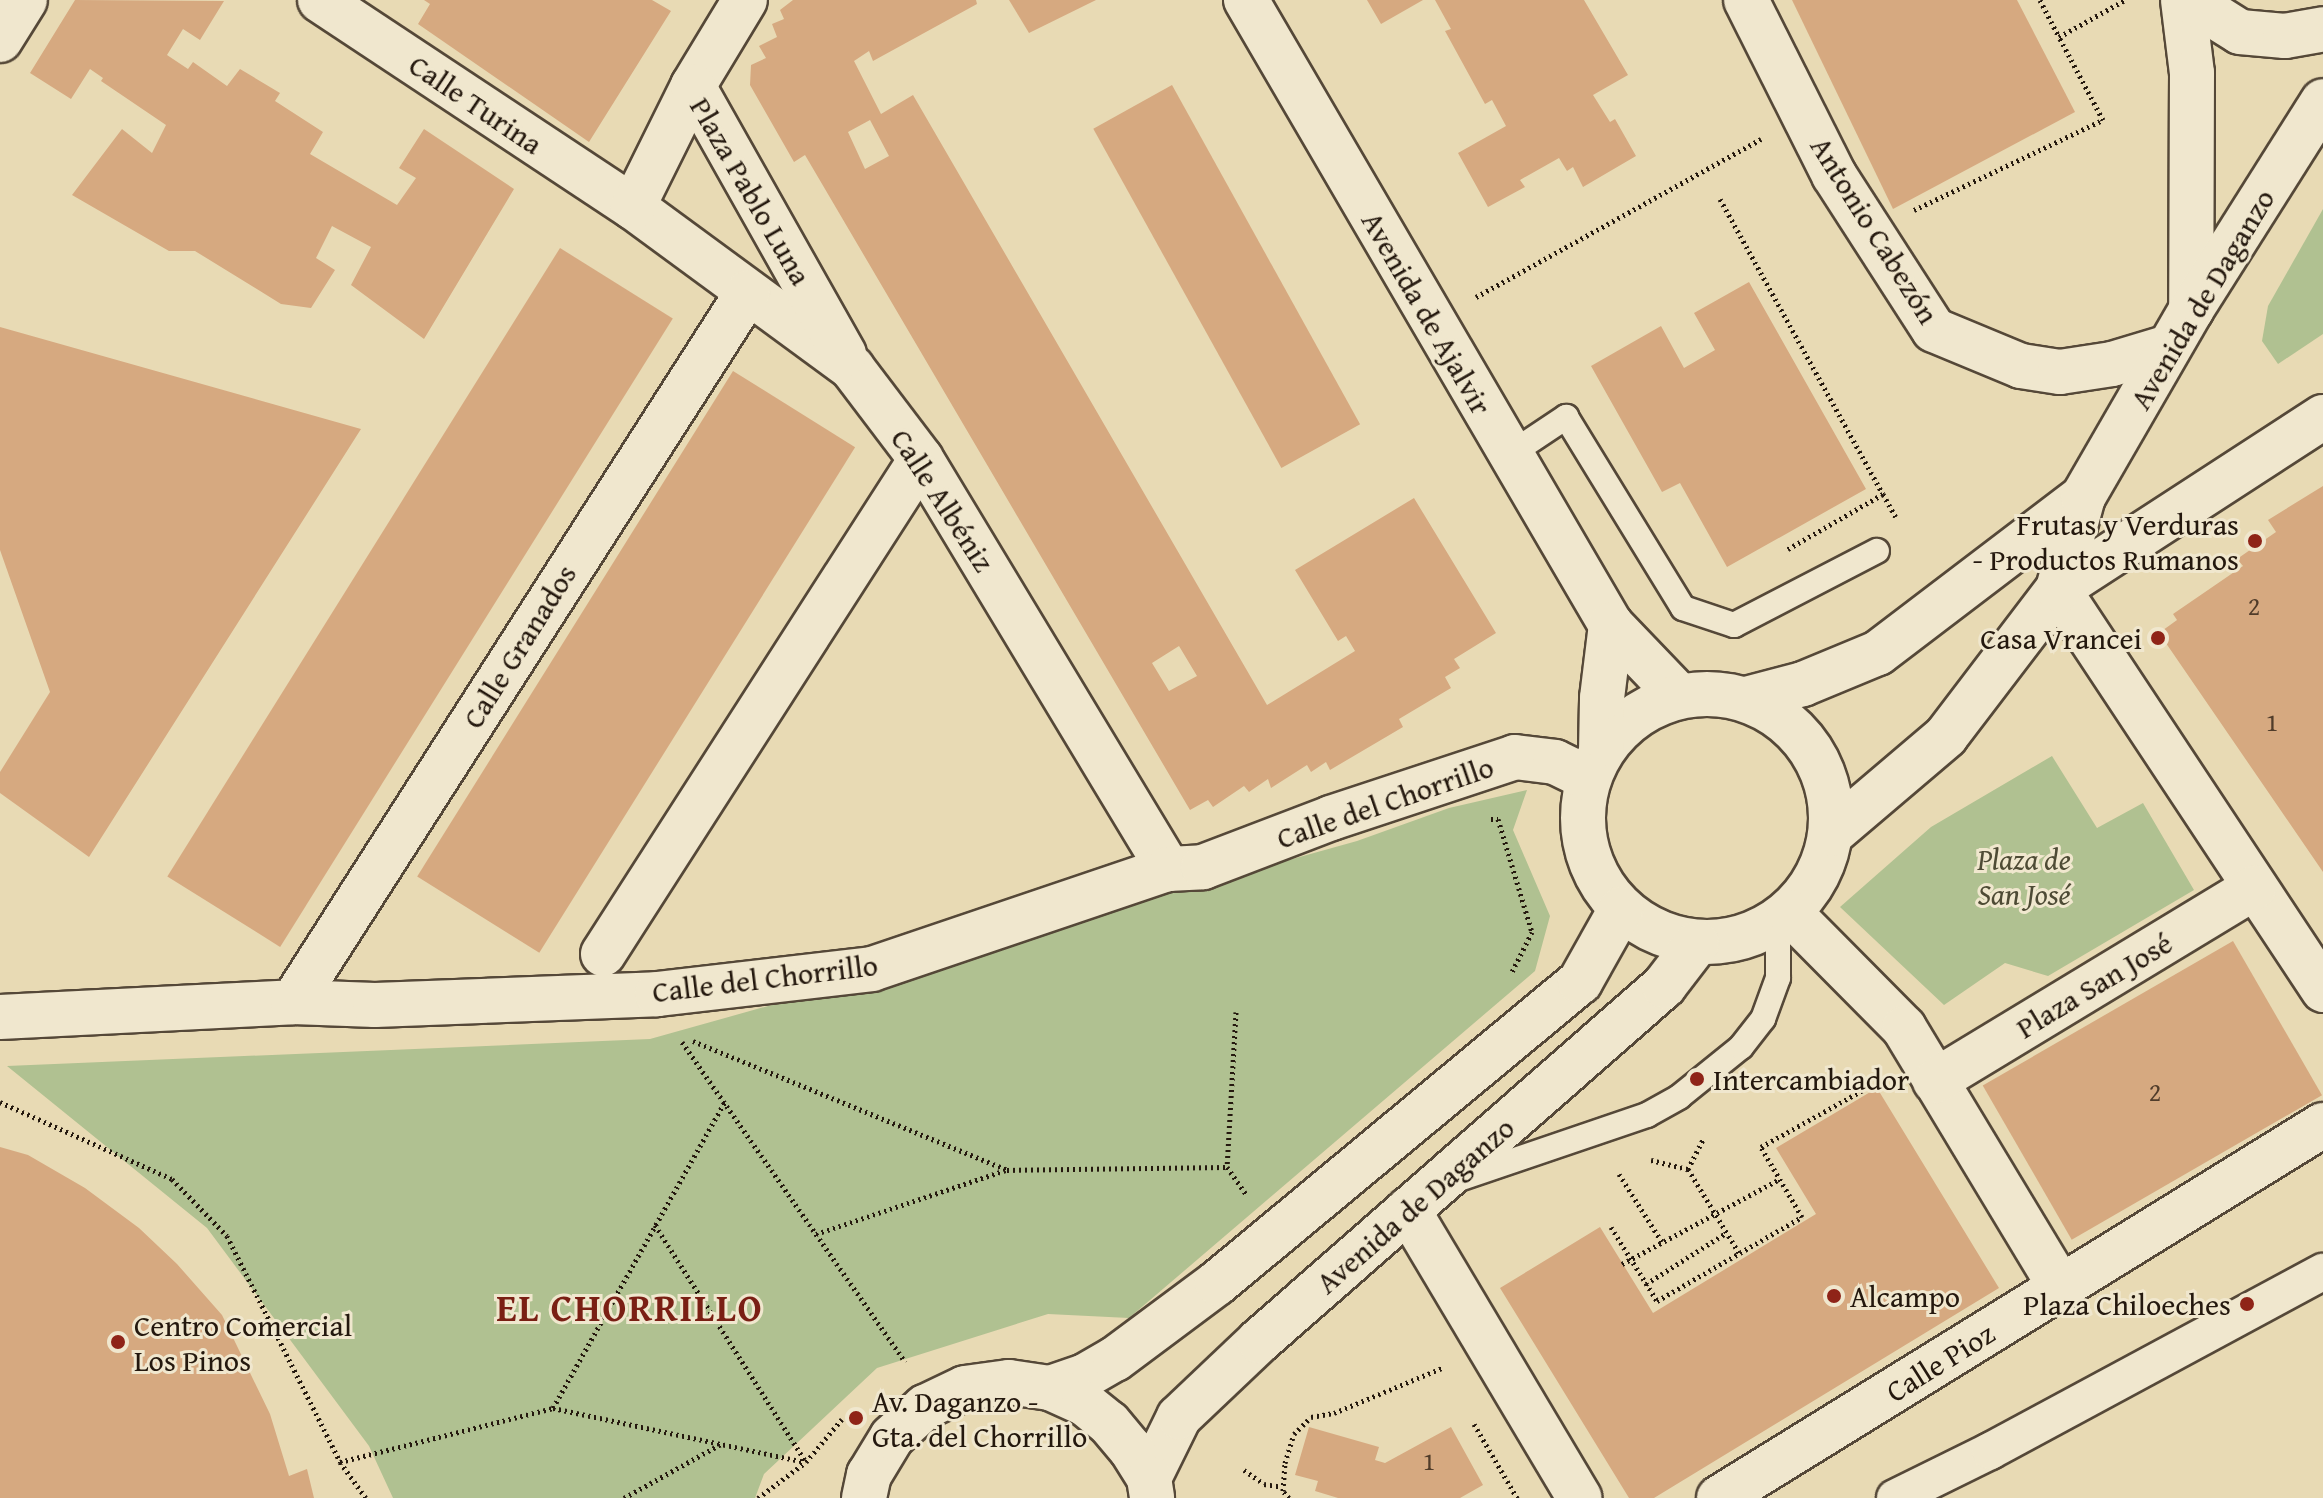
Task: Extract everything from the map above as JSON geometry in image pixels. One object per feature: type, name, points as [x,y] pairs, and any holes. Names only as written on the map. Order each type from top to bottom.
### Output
[{"type":"street","points":[[0,40],[25,0]]},
{"type":"street","name":"Calle Turina","points":[[320,0],[633,207]]},
{"type":"street","points":[[693,86],[745,0]]},
{"type":"street","name":"Avenida de Ajalvir","points":[[1246,0],[1611,625],[1679,696]]},
{"type":"street","name":"Antonio Cabezón","points":[[1746,0],[1834,175],[1934,330],[2021,366],[2060,372],[2112,364],[2169,347]]},
{"type":"street","points":[[2183,0],[2192,73],[2191,310]]},
{"type":"street","points":[[2189,0],[2240,32],[2285,36],[2323,29]]},
{"type":"street","name":"Plaza Pablo Luna","points":[[633,207],[693,86]]},
{"type":"street","name":"Plaza Pablo Luna","points":[[693,86],[852,368]]},
{"type":"street","name":"Avenida de Daganzo","points":[[1831,834],[1946,736],[2058,589],[2083,497],[2191,310],[2323,101]]},
{"type":"street","name":"Calle Albéniz","points":[[633,207],[852,368],[921,459],[1168,869]]},
{"type":"street","name":"Calle Granados","points":[[293,1002],[748,292]]},
{"type":"street","points":[[2323,417],[2058,589],[2323,990]]},
{"type":"street","points":[[603,954],[921,459]]},
{"type":"street","name":"Avenida de Daganzo","points":[[1746,699],[1803,684],[1878,653],[2083,497]]},
{"type":"street","points":[[1594,765],[1622,727],[1649,707],[1679,696],[1712,693],[1746,699],[1784,719],[1813,751],[1830,791],[1831,834],[1822,868],[1804,898],[1784,917],[1739,939],[1697,943],[1656,932],[1621,909],[1596,874],[1583,834],[1611,625]]},
{"type":"street","name":"Calle del Chorrillo","points":[[0,1017],[293,1002],[375,1005],[657,994],[872,969],[1168,869],[1203,867],[1331,818],[1515,757],[1594,765]]},
{"type":"street","name":"Plaza San José","points":[[1935,1081],[2254,888]]},
{"type":"street","points":[[1050,1388],[1085,1376],[1115,1359],[1217,1283],[1580,982],[1621,909]]},
{"type":"street","points":[[1784,917],[1904,1028],[2060,1287]]},
{"type":"street","name":"Avenida de Daganzo","points":[[1156,1491],[1179,1417],[1664,986],[1697,943]]},
{"type":"street","name":"Calle Pioz","points":[[1719,1498],[2323,1125]]},
{"type":"street","points":[[1423,1198],[1580,1498]]},
{"type":"street","points":[[1895,1498],[1990,1451],[2323,1272]]},
{"type":"street","points":[[861,1490],[892,1437],[925,1407],[965,1388],[1009,1382],[1050,1388],[1084,1403],[1109,1423],[1131,1449],[1156,1491]]},
{"type":"lane","points":[[1509,455],[1566,417],[1683,608],[1734,625],[1877,551]]},
{"type":"lane","points":[[1423,1198],[1647,1115],[1679,1097],[1741,1047],[1763,1019],[1778,978],[1784,917]]},
{"type":"path","points":[[1904,215],[2103,120],[2040,0]]},
{"type":"path","points":[[2059,37],[2125,0]]},
{"type":"path","points":[[1465,304],[1761,139]]},
{"type":"path","points":[[1720,199],[1759,264],[1883,494],[1787,550]]},
{"type":"path","points":[[1485,818],[1498,819],[1532,932],[1508,981]]},
{"type":"path","points":[[1236,1012],[1227,1167],[1252,1202]]},
{"type":"path","points":[[912,1372],[677,1035],[1007,1170]]},
{"type":"path","points":[[1611,1227],[1657,1301],[1802,1217],[1761,1147],[1881,1080],[1888,1092]]},
{"type":"path","points":[[0,1102],[172,1179],[227,1236],[340,1462],[366,1498]]},
{"type":"path","points":[[553,1408],[725,1102]]},
{"type":"path","points":[[1688,1169],[1703,1140]]},
{"type":"path","points":[[1651,1160],[1688,1169],[1739,1253]]},
{"type":"path","points":[[816,1234],[1007,1170],[1227,1167]]},
{"type":"path","points":[[1619,1174],[1662,1242]]},
{"type":"path","points":[[1622,1264],[1780,1179]]},
{"type":"path","points":[[340,1462],[553,1408],[806,1462],[655,1225]]},
{"type":"path","points":[[1646,1284],[1726,1233]]},
{"type":"path","points":[[1289,1498],[1282,1487],[1285,1463],[1294,1434],[1311,1417],[1334,1413],[1442,1368]]},
{"type":"path","points":[[624,1498],[721,1444]]},
{"type":"path","points":[[1244,1470],[1264,1484],[1282,1487]]},
{"type":"green space","points":[[2323,209],[2323,334],[2278,364],[2262,341],[2268,306]]},
{"type":"green space","name":"Plaza de San José","points":[[2052,756],[2097,828],[2143,803],[2194,890],[2048,976],[2005,963],[1944,1005],[1840,907],[1931,827]]},
{"type":"green space","points":[[1527,790],[1513,830],[1550,916],[1535,971],[1129,1318],[1048,1314],[877,1368],[764,1474],[755,1498],[393,1498],[369,1446],[207,1228],[7,1066],[650,1039],[1357,841],[1449,808]]},
{"type":"building","points":[[75,0],[224,1],[200,40],[183,29],[167,55],[188,69],[193,62],[227,86],[240,69],[280,93],[275,101],[323,132],[310,154],[397,205],[416,178],[399,168],[424,129],[514,189],[424,339],[351,285],[371,247],[332,226],[316,258],[335,270],[311,308],[281,304],[195,251],[169,251],[72,195],[122,129],[152,153],[166,125],[101,81],[103,78],[90,69],[71,99],[30,73]]},
{"type":"building","points":[[424,0],[652,0],[671,11],[589,142],[418,24],[430,4]]},
{"type":"building","points":[[793,0],[976,0],[977,4],[873,61],[869,51],[854,61],[881,114],[913,95],[1267,705],[1355,651],[1346,636],[1338,641],[1295,570],[1414,498],[1496,633],[1454,659],[1460,668],[1445,677],[1451,688],[1399,719],[1403,727],[1330,770],[1326,762],[1311,772],[1307,765],[1271,788],[1268,779],[1249,792],[1244,786],[1213,807],[1208,800],[1190,810],[805,155],[794,162],[750,85],[751,65],[766,58],[759,46],[777,37],[772,24],[784,19],[780,10]],"holes":[[[870,120],[889,156],[865,169],[848,132]],[[1179,646],[1197,676],[1169,691],[1152,663]]]},
{"type":"building","points":[[1009,0],[1096,0],[1029,33]]},
{"type":"building","points":[[1367,0],[1423,0],[1381,24]]},
{"type":"building","points":[[1435,0],[1584,0],[1628,75],[1593,95],[1610,122],[1615,119],[1636,156],[1583,187],[1573,167],[1567,171],[1559,158],[1520,180],[1525,187],[1488,207],[1458,153],[1506,126],[1492,100],[1485,104],[1445,31],[1451,29]]},
{"type":"building","points":[[1792,0],[2017,0],[2075,112],[1893,209]]},
{"type":"building","points":[[1172,85],[1360,424],[1281,468],[1093,129]]},
{"type":"building","points":[[560,248],[673,318],[280,947],[167,876]]},
{"type":"building","points":[[1749,282],[1866,489],[1727,567],[1680,483],[1662,492],[1591,366],[1661,326],[1684,368],[1715,350],[1694,313]]},
{"type":"building","points":[[0,327],[361,429],[89,857],[0,793],[0,772],[50,692],[0,550]]},
{"type":"building","points":[[733,371],[855,447],[539,953],[417,876]]},
{"type":"building","points":[[2323,486],[2323,872],[2159,633],[2177,620],[2173,614],[2243,566],[2237,559],[2276,532],[2268,520]]},
{"type":"building","points":[[2233,941],[2322,1095],[2072,1240],[1983,1086]]},
{"type":"building","name":"Alcampo","points":[[1877,1088],[1999,1288],[1654,1498],[1629,1498],[1500,1288],[1600,1227],[1653,1313],[1816,1214],[1776,1148]]},
{"type":"building","name":"Centro Comercial Los Pinos","points":[[0,1147],[28,1155],[85,1188],[139,1228],[177,1264],[222,1315],[270,1414],[289,1476],[307,1469],[314,1498],[0,1498]]},
{"type":"building","points":[[1309,1427],[1379,1447],[1375,1460],[1385,1463],[1451,1427],[1483,1485],[1460,1498],[1338,1498],[1315,1491],[1318,1481],[1295,1475]]},
{"type":"place","name":"Frutas y Verduras - Productos Rumanos","points":[[2255,541]]},
{"type":"place","name":"Casa Vrancei","points":[[2158,638]]},
{"type":"place","name":"Intercambiador","points":[[1697,1079]]},
{"type":"place","name":"Alcampo","points":[[1834,1296]]},
{"type":"place","name":"Plaza Chiloeches","points":[[2247,1304]]},
{"type":"place","name":"Centro Comercial Los Pinos","points":[[118,1342]]},
{"type":"place","name":"Av. Daganzo - Gta. del Chorrillo","points":[[856,1418]]},
{"type":"district","name":"EL CHORRILLO","points":[[630,1308]]}]
